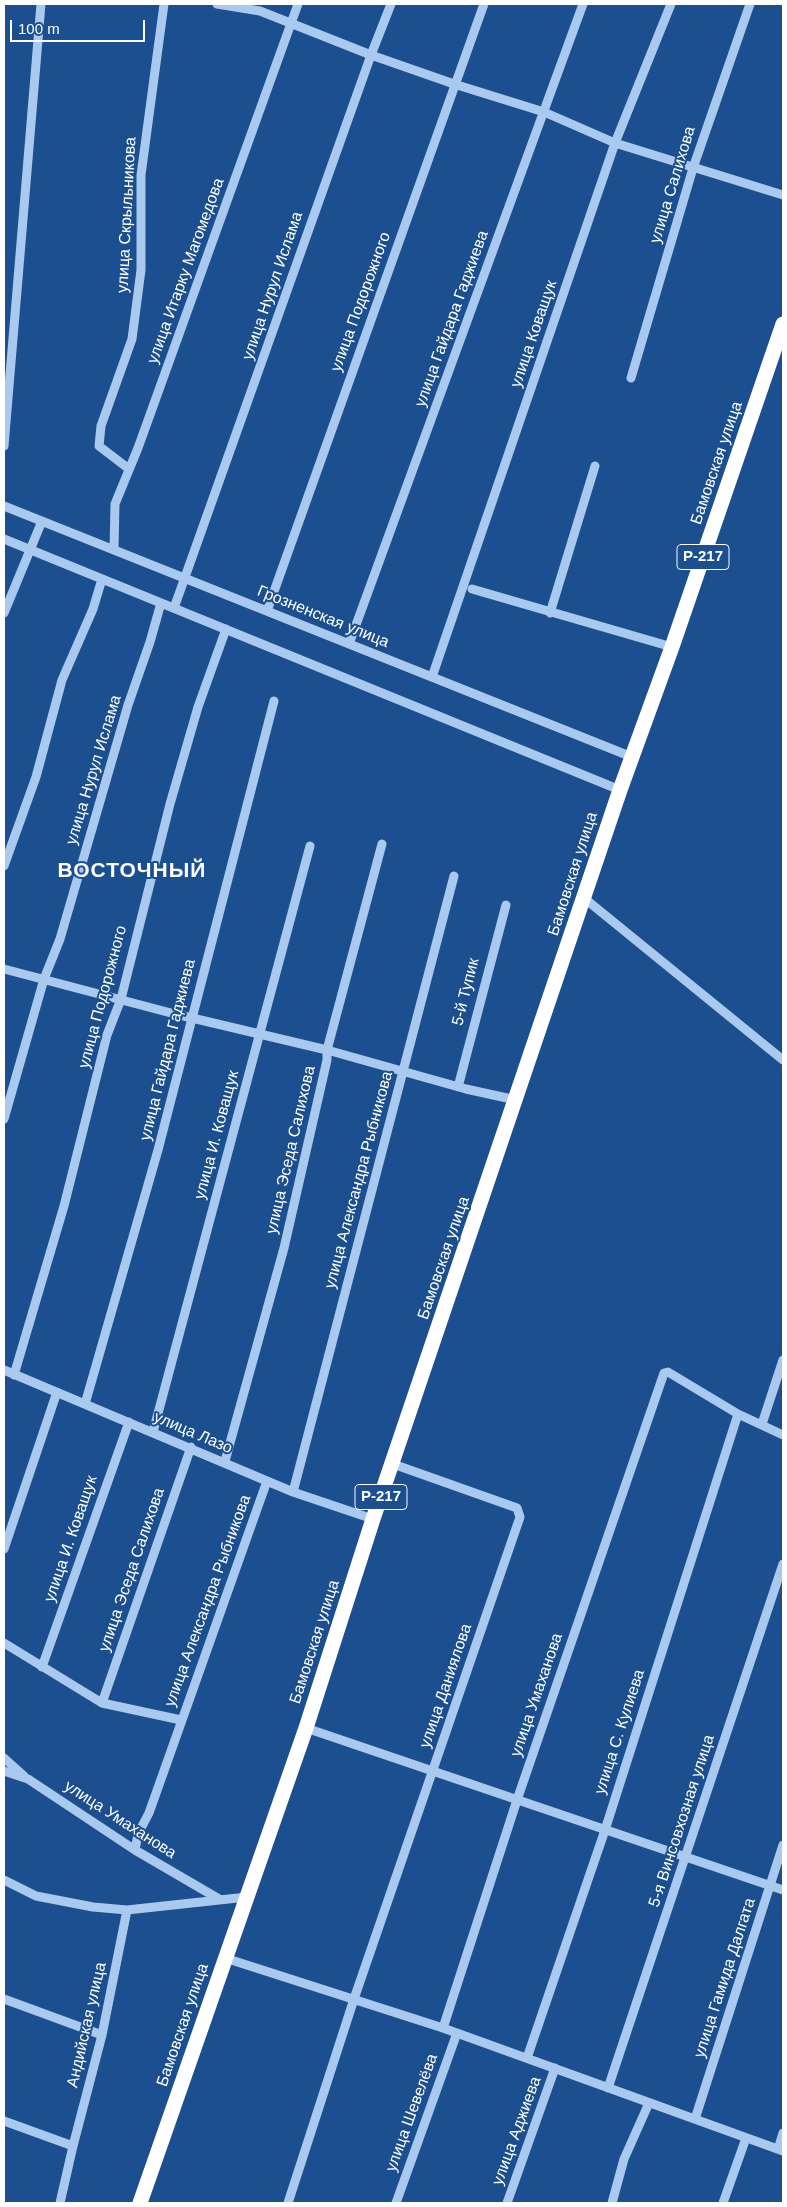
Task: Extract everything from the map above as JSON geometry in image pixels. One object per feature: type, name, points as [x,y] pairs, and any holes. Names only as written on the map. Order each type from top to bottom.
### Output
[{"type":"highway","name":"Бамовская улица","points":[[140,2203],[306,1728],[373,1519],[620,790],[672,647],[783,324]]},
{"type":"street","points":[[4,446],[40,4]]},
{"type":"street","name":"улица Скрыльникова","points":[[130,469],[99,446],[101,426],[132,339],[141,270],[141,175],[164,4]]},
{"type":"street","points":[[218,4],[260,11],[370,55],[544,112],[615,143],[783,195]]},
{"type":"street","name":"улица Итарку Магомедова","points":[[114,550],[115,504],[130,469],[298,4]]},
{"type":"street","name":"улица Нурул Ислама","points":[[174,608],[370,55],[391,4]]},
{"type":"street","name":"улица Подорожного","points":[[267,611],[484,4]]},
{"type":"street","name":"улица Гайдара Гаджиева","points":[[349,644],[583,4]]},
{"type":"street","name":"улица Коващук","points":[[432,677],[615,143],[671,4]]},
{"type":"street","name":"улица Салихова","points":[[631,378],[693,168],[750,4]]},
{"type":"street","points":[[550,613],[595,466]]},
{"type":"street","name":"Грозненская улица","points":[[4,506],[632,757]]},
{"type":"street","points":[[4,613],[42,521]]},
{"type":"street","points":[[4,538],[620,790]]},
{"type":"street","points":[[4,866],[36,777],[62,680],[93,609],[102,579]]},
{"type":"street","points":[[472,589],[672,647]]},
{"type":"street","name":"улица Нурул Ислама","points":[[4,1119],[44,979],[60,939],[122,724],[161,603]]},
{"type":"street","name":"улица Подорожного","points":[[14,1374],[64,1206],[107,1035],[121,999],[170,804],[198,707],[226,629]]},
{"type":"street","name":"улица Гайдара Гаджиева","points":[[85,1404],[158,1150],[274,701]]},
{"type":"street","name":"улица Эседа Салихова","points":[[224,1462],[284,1248],[328,1060],[327,1050],[382,844]]},
{"type":"street","name":"улица И. Коващук","points":[[153,1432],[310,846]]},
{"type":"street","name":"улица Александра Рыбникова","points":[[293,1492],[454,876]]},
{"type":"street","points":[[584,898],[783,1060]]},
{"type":"street","name":"5-й Тупик","points":[[458,1087],[506,906]]},
{"type":"street","points":[[4,969],[191,1018],[327,1050],[458,1087],[516,1100]]},
{"type":"street","points":[[762,1424],[783,1360]]},
{"type":"street","name":"улица Лазо","points":[[4,1370],[293,1492],[373,1519]]},
{"type":"street","name":"улица Умаханова","points":[[443,2028],[518,1800],[664,1374],[668,1372],[738,1414]]},
{"type":"street","points":[[4,1549],[57,1392]]},
{"type":"street","points":[[738,1414],[762,1424],[783,1436]]},
{"type":"street","name":"улица С. Кулиева","points":[[527,2058],[605,1830],[738,1414]]},
{"type":"street","name":"улица И. Коващук","points":[[42,1666],[129,1422]]},
{"type":"street","name":"улица Эседа Салихова","points":[[102,1703],[190,1448]]},
{"type":"street","name":"улица Даниялова","points":[[288,2203],[354,2000],[520,1517],[517,1508],[393,1464]]},
{"type":"street","name":"улица Александра Рыбникова","points":[[135,1850],[138,1834],[149,1813],[176,1732],[268,1481]]},
{"type":"street","name":"5-я Винсовхозная улица","points":[[608,2088],[783,1564]]},
{"type":"street","points":[[4,1644],[102,1703],[181,1720]]},
{"type":"street","points":[[306,1728],[783,1890]]},
{"type":"street","points":[[4,1758],[28,1779]]},
{"type":"street","name":"улица Умаханова","points":[[4,1771],[28,1779],[135,1850],[219,1899]]},
{"type":"street","name":"улица Гамида Далгата","points":[[695,2119],[783,1845]]},
{"type":"street","points":[[4,1880],[36,1896],[93,1907],[127,1910],[246,1897]]},
{"type":"street","name":"Андийская улица","points":[[60,2203],[102,2035],[127,1910]]},
{"type":"street","points":[[225,1958],[443,2028],[781,2150],[783,2134]]},
{"type":"street","points":[[4,1999],[102,2035]]},
{"type":"street","name":"улица Шевелёва","points":[[396,2203],[457,2033]]},
{"type":"street","name":"улица Аджиева","points":[[507,2203],[555,2068]]},
{"type":"street","points":[[612,2203],[624,2159],[649,2102]]},
{"type":"street","points":[[4,2121],[73,2146]]},
{"type":"street","points":[[723,2203],[746,2138]]},
{"type":"district","name":"ВОСТОЧНЫЙ","points":[[132,871]]}]
